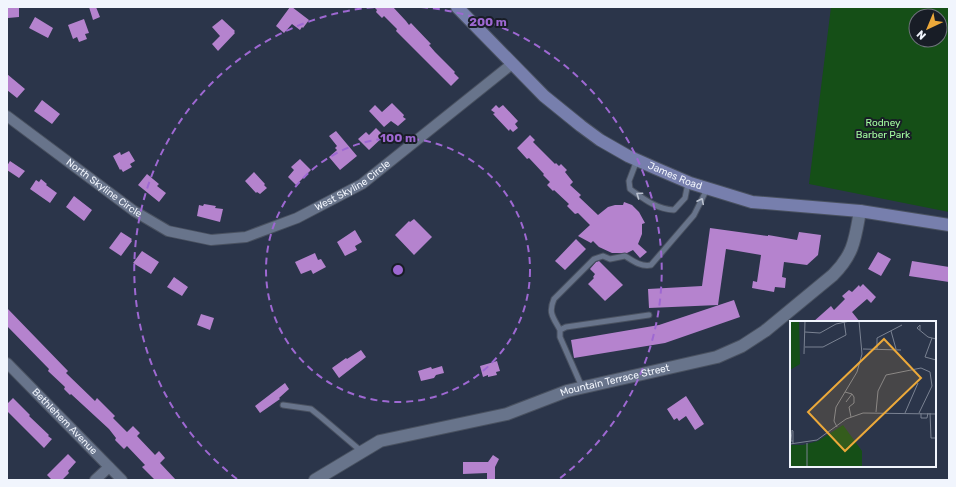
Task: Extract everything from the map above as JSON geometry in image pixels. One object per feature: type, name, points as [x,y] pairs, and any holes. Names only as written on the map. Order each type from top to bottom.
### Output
[{"type":"main road","name":"James Road","points":[[456,7],[544,96],[600,140],[637,160],[688,182],[752,202],[860,211],[949,225]]},
{"type":"street","name":"West Skyline Circle","points":[[211,240],[246,237],[297,218],[362,184],[512,64]]},
{"type":"street","name":"North Skyline Circle","points":[[7,116],[134,211],[168,231],[211,240]]},
{"type":"street","name":"Mountain Terrace Street","points":[[315,480],[380,441],[507,414],[567,391],[717,357],[742,346],[765,331],[833,276],[842,266],[854,246],[860,211]]},
{"type":"street","name":"Bethlehem Avenue","points":[[7,363],[122,480]]},
{"type":"street","points":[[96,480],[110,467]]},
{"type":"lane","points":[[637,160],[629,181],[630,189],[663,209],[674,210],[678,206],[685,198],[688,182]]},
{"type":"lane","points":[[582,387],[560,337],[560,330],[551,313],[550,307],[554,299],[594,259],[603,256],[610,259],[625,256],[646,266],[651,265],[694,215],[707,188]]},
{"type":"lane","points":[[560,330],[566,327],[649,315]]},
{"type":"lane","points":[[283,405],[311,409],[362,452]]},
{"type":"green space","name":"Rodney Barber Park","points":[[831,7],[949,7],[949,212],[809,184]]},
{"type":"building","points":[[7,7],[19,7],[19,17],[8,18]]},
{"type":"building","points":[[89,7],[96,7],[100,17],[93,20]]},
{"type":"building","points":[[290,7],[309,20],[300,30],[292,24],[284,33],[276,26]]},
{"type":"building","points":[[374,7],[393,7],[409,25],[411,23],[431,44],[429,45],[459,78],[451,86],[396,31],[397,29],[384,16],[382,18],[376,12],[377,10]]},
{"type":"building","points":[[35,17],[53,28],[48,38],[29,28]]},
{"type":"building","points":[[84,19],[89,33],[85,34],[87,39],[79,42],[77,37],[73,39],[68,25]]},
{"type":"building","points":[[222,19],[235,31],[235,33],[218,51],[212,44],[220,36],[212,27]]},
{"type":"building","points":[[7,74],[25,89],[17,98],[7,90]]},
{"type":"building","points":[[42,100],[60,114],[52,124],[34,111]]},
{"type":"building","points":[[392,103],[406,119],[398,126],[391,121],[384,127],[369,111],[375,105],[382,112]]},
{"type":"building","points":[[496,105],[499,108],[503,105],[518,121],[515,124],[518,128],[513,132],[510,129],[509,131],[493,114],[495,113],[491,110]]},
{"type":"building","points":[[376,128],[384,136],[369,150],[358,139],[366,132],[369,135]]},
{"type":"building","points":[[336,131],[357,156],[340,170],[329,157],[337,150],[335,148],[337,146],[329,136]]},
{"type":"building","points":[[530,135],[535,140],[533,142],[555,164],[556,163],[559,166],[561,164],[567,170],[565,172],[573,182],[570,185],[581,195],[579,197],[598,215],[608,207],[623,205],[624,202],[632,205],[639,212],[645,223],[642,224],[642,234],[638,244],[647,252],[640,258],[633,250],[627,253],[612,253],[599,247],[593,241],[591,243],[578,236],[590,225],[578,213],[575,214],[567,206],[569,204],[547,185],[550,182],[543,175],[544,174],[517,148]]},
{"type":"building","points":[[129,151],[135,161],[130,164],[132,167],[123,172],[121,169],[120,170],[113,156],[120,152],[121,155]]},
{"type":"building","points":[[300,159],[311,170],[296,185],[288,177],[294,170],[291,167]]},
{"type":"building","points":[[10,161],[25,171],[19,178],[7,170],[7,166]]},
{"type":"building","points":[[254,172],[267,188],[260,194],[257,192],[256,193],[245,181]]},
{"type":"building","points":[[147,174],[159,184],[157,186],[166,193],[159,202],[138,185]]},
{"type":"building","points":[[41,179],[47,184],[46,185],[57,193],[50,203],[30,189],[36,180],[39,182]]},
{"type":"building","points":[[74,196],[92,210],[84,221],[66,207]]},
{"type":"building","points":[[204,204],[223,209],[220,222],[197,216],[199,205],[203,206]]},
{"type":"building","points":[[414,219],[432,237],[414,255],[395,235],[409,221],[410,222]]},
{"type":"building","points":[[710,228],[797,240],[799,232],[821,235],[818,255],[807,265],[784,262],[782,277],[786,278],[785,288],[775,287],[774,292],[752,288],[753,281],[757,282],[761,255],[726,249],[718,305],[649,308],[648,289],[702,286]]},
{"type":"building","points":[[355,230],[362,242],[355,246],[357,250],[345,256],[337,242]]},
{"type":"building","points":[[121,232],[132,239],[132,241],[121,256],[109,248]]},
{"type":"building","points":[[576,239],[586,249],[565,270],[555,261]]},
{"type":"building","points":[[142,251],[159,262],[151,274],[133,263]]},
{"type":"building","points":[[878,252],[891,259],[881,276],[868,269]]},
{"type":"building","points":[[315,253],[318,260],[321,259],[326,267],[313,274],[311,270],[301,274],[295,262]]},
{"type":"building","points":[[599,261],[623,285],[605,301],[588,284],[594,278],[593,277],[595,274],[590,269],[596,262]]},
{"type":"building","points":[[912,261],[949,267],[949,282],[909,276]]},
{"type":"building","points":[[174,277],[188,287],[182,296],[167,287]]},
{"type":"building","points":[[863,284],[876,297],[871,303],[867,299],[852,312],[859,321],[814,321],[831,306],[834,310],[845,299],[842,296],[849,290],[852,292],[859,285],[860,287]]},
{"type":"building","points":[[734,300],[740,317],[665,343],[574,358],[571,340],[659,325]]},
{"type":"building","points":[[7,308],[68,371],[66,373],[95,401],[97,398],[115,416],[113,418],[127,432],[133,426],[140,433],[137,436],[155,455],[159,451],[165,458],[160,463],[176,480],[155,480],[142,467],[145,465],[127,446],[124,449],[115,440],[116,438],[109,429],[64,389],[65,387],[48,371],[49,369],[7,326]]},
{"type":"building","points":[[201,314],[214,318],[210,330],[197,325]]},
{"type":"building","points":[[361,350],[366,357],[339,378],[332,368]]},
{"type":"building","points":[[497,361],[500,371],[496,372],[497,375],[488,377],[488,375],[483,377],[480,366]]},
{"type":"building","points":[[442,366],[444,373],[436,375],[434,378],[421,381],[418,371],[431,367],[432,369]]},
{"type":"building","points":[[285,383],[289,389],[279,398],[280,399],[260,413],[255,406]]},
{"type":"building","points":[[686,396],[704,424],[695,430],[686,416],[679,421],[677,418],[674,420],[667,409]]},
{"type":"building","points":[[13,398],[52,439],[44,448],[7,411],[7,404]]},
{"type":"building","points":[[68,454],[76,462],[68,471],[69,473],[62,480],[52,480],[47,475]]},
{"type":"building","points":[[493,455],[499,459],[495,467],[495,480],[487,480],[487,473],[463,474],[463,462],[488,462]]}]
